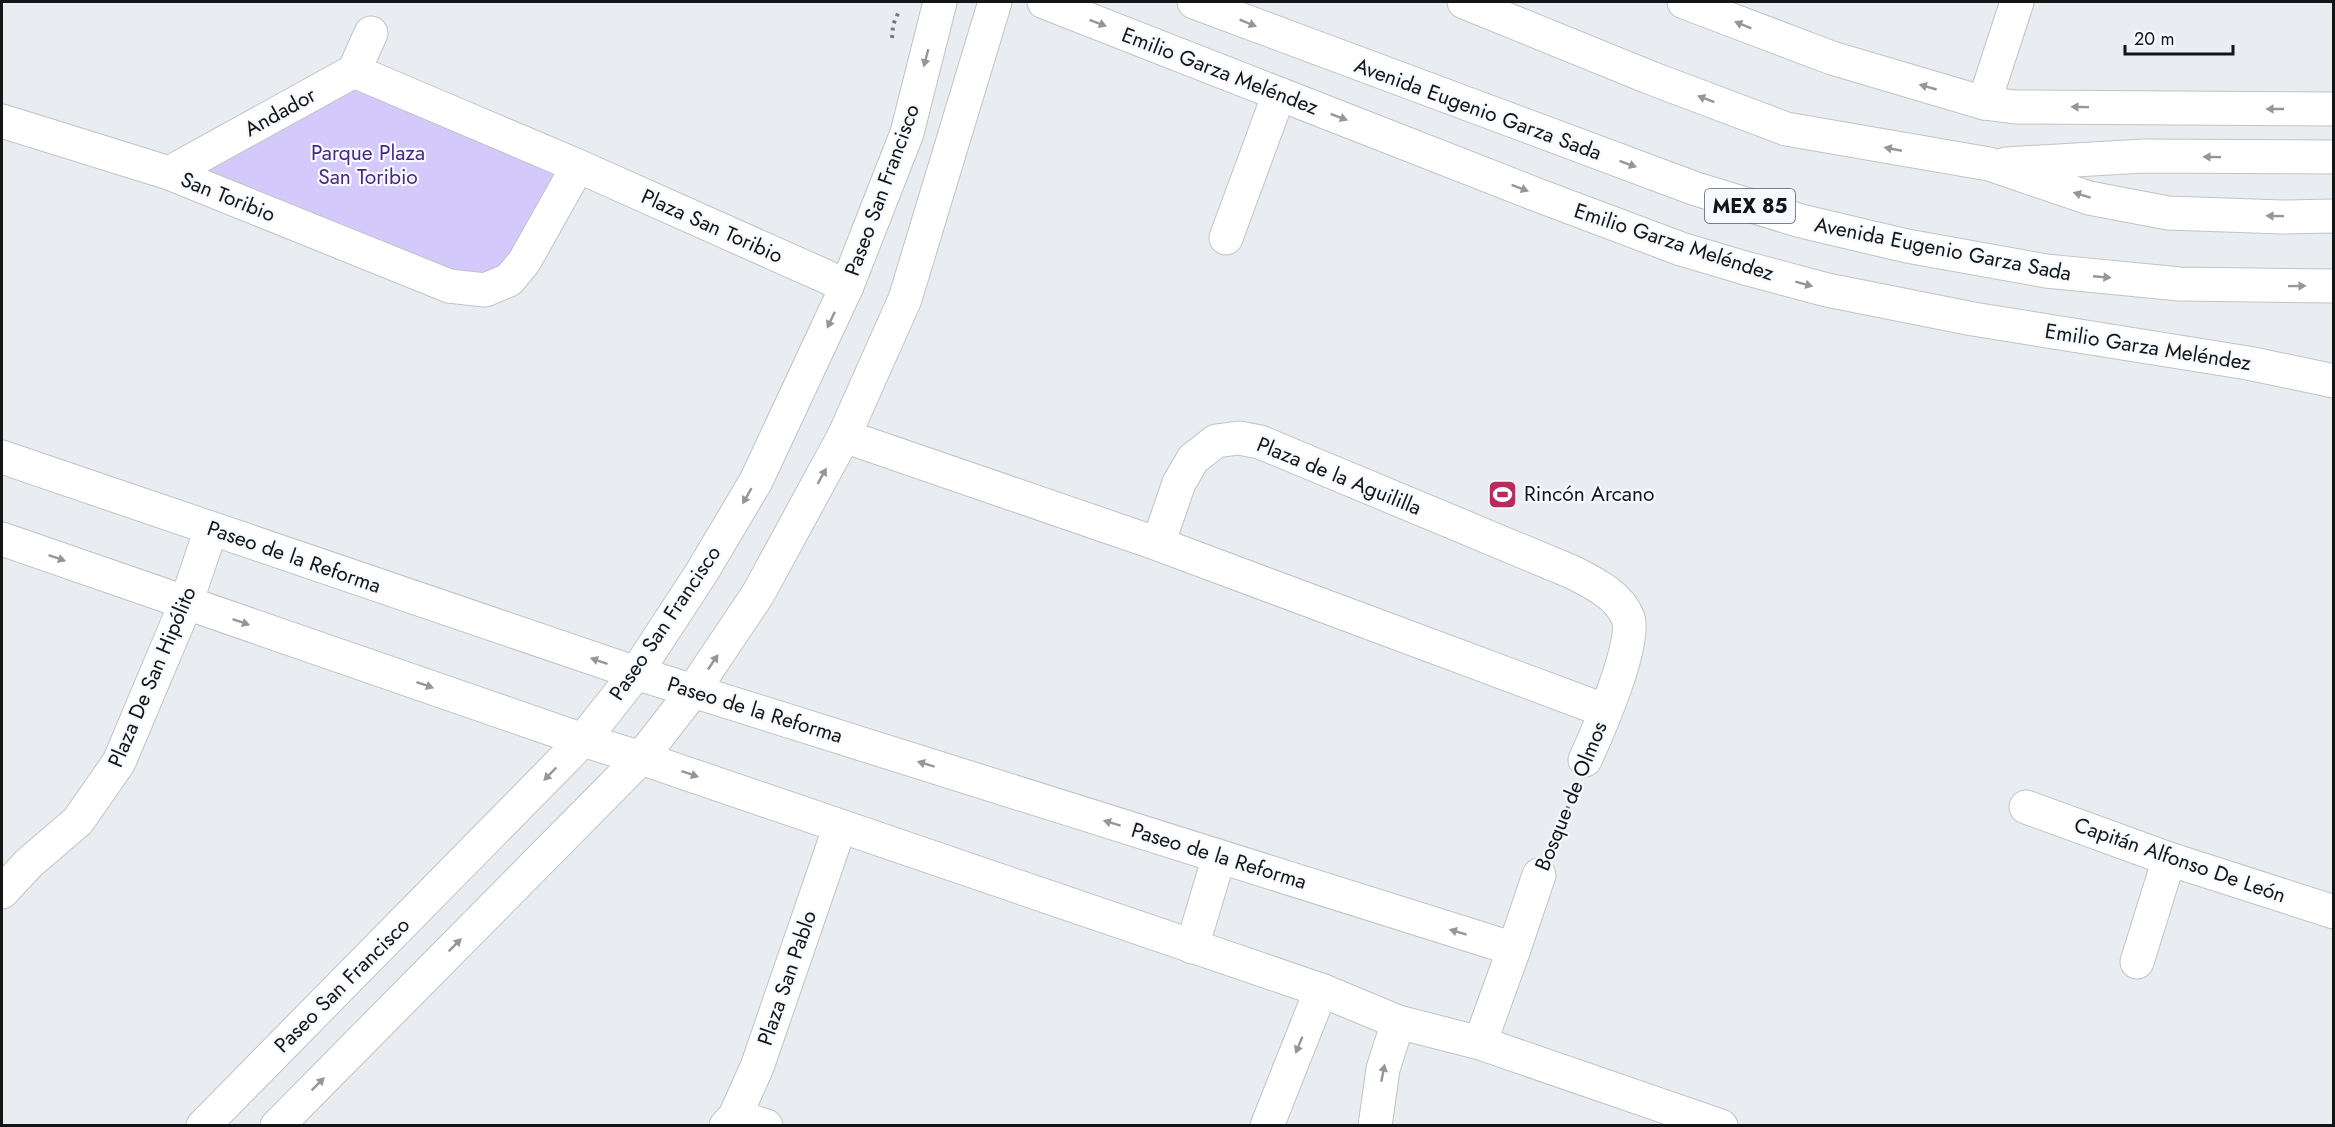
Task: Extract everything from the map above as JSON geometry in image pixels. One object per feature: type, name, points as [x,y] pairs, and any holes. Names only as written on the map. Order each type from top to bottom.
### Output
[{"type":"main road","name":"Paseo San Francisco","points":[[203,1125],[583,740],[636,673],[702,572],[756,481],[847,286],[907,133],[940,2]]},
{"type":"main road","points":[[277,1125],[641,758],[693,691],[758,594],[844,436],[905,299],[995,2]]},
{"type":"main road","name":"Emilio Garza Meléndez","points":[[1044,2],[1551,200],[1681,249],[1744,268],[1827,290],[1973,319],[2248,363],[2334,381]]},
{"type":"main road","name":"Avenida Eugenio Garza Sada","points":[[1194,2],[1696,189],[1801,221],[1907,246],[2046,272],[2180,284],[2334,286]]},
{"type":"main road","points":[[1464,2],[1498,10],[1651,78],[1786,129],[1989,164],[2089,198],[2168,213],[2282,217],[2334,216]]},
{"type":"main road","points":[[1684,2],[1832,58],[1984,103],[2015,107],[2332,104]]},
{"type":"main road","points":[[1984,103],[2017,2]]},
{"type":"main road","points":[[354,71],[371,33]]},
{"type":"main road","name":"Plaza San Toribio","points":[[354,71],[578,166],[847,286]]},
{"type":"main road","name":"Andador","points":[[169,173],[354,71]]},
{"type":"main road","points":[[1226,238],[1279,94]]},
{"type":"main road","name":"San Toribio","points":[[2,121],[169,173],[449,286],[485,290],[509,280],[524,262],[578,166]]},
{"type":"main road","points":[[1989,164],[2144,156],[2334,157]]},
{"type":"main road","points":[[844,436],[1158,544],[1606,711]]},
{"type":"main road","name":"Plaza de la Aguililla","points":[[1158,544],[1179,483],[1193,459],[1216,441],[1239,438],[1260,442],[1572,572]]},
{"type":"main road","name":"Paseo de la Reforma","points":[[2,457],[636,673],[1514,949]]},
{"type":"main road","name":"Plaza De San Hipólito","points":[[2,892],[15,858],[78,821],[119,762],[186,603],[212,529]]},
{"type":"main road","points":[[2,539],[583,740],[1321,990],[1398,1022],[1480,1043],[1721,1125]]},
{"type":"main road","name":"Bosque de Olmos","points":[[1572,572],[1605,591],[1620,604],[1629,620],[1629,638],[1606,711],[1586,760]]},
{"type":"main road","name":"Capitán Alfonso De León","points":[[2026,807],[2169,859],[2334,912]]},
{"type":"main road","name":"Plaza San Pablo","points":[[731,1121],[757,1067],[840,826]]},
{"type":"main road","points":[[1192,946],[1219,856]]},
{"type":"main road","points":[[2137,962],[2169,859]]},
{"type":"main road","name":"Bosque de Olmos","points":[[1480,1043],[1539,875]]},
{"type":"main road","points":[[1267,1125],[1321,990]]},
{"type":"main road","points":[[1375,1125],[1383,1069],[1398,1022]]},
{"type":"main road","points":[[731,1121],[766,1125]]},
{"type":"path","name":"Bosque de Olmos","points":[[1539,875],[1561,826],[1586,760]]},
{"type":"green space","name":"Parque Plaza San Toribio","points":[[354,71],[578,166],[485,290],[169,173]]},
{"type":"place","name":"Rincón Arcano","points":[[1503,494]]}]
